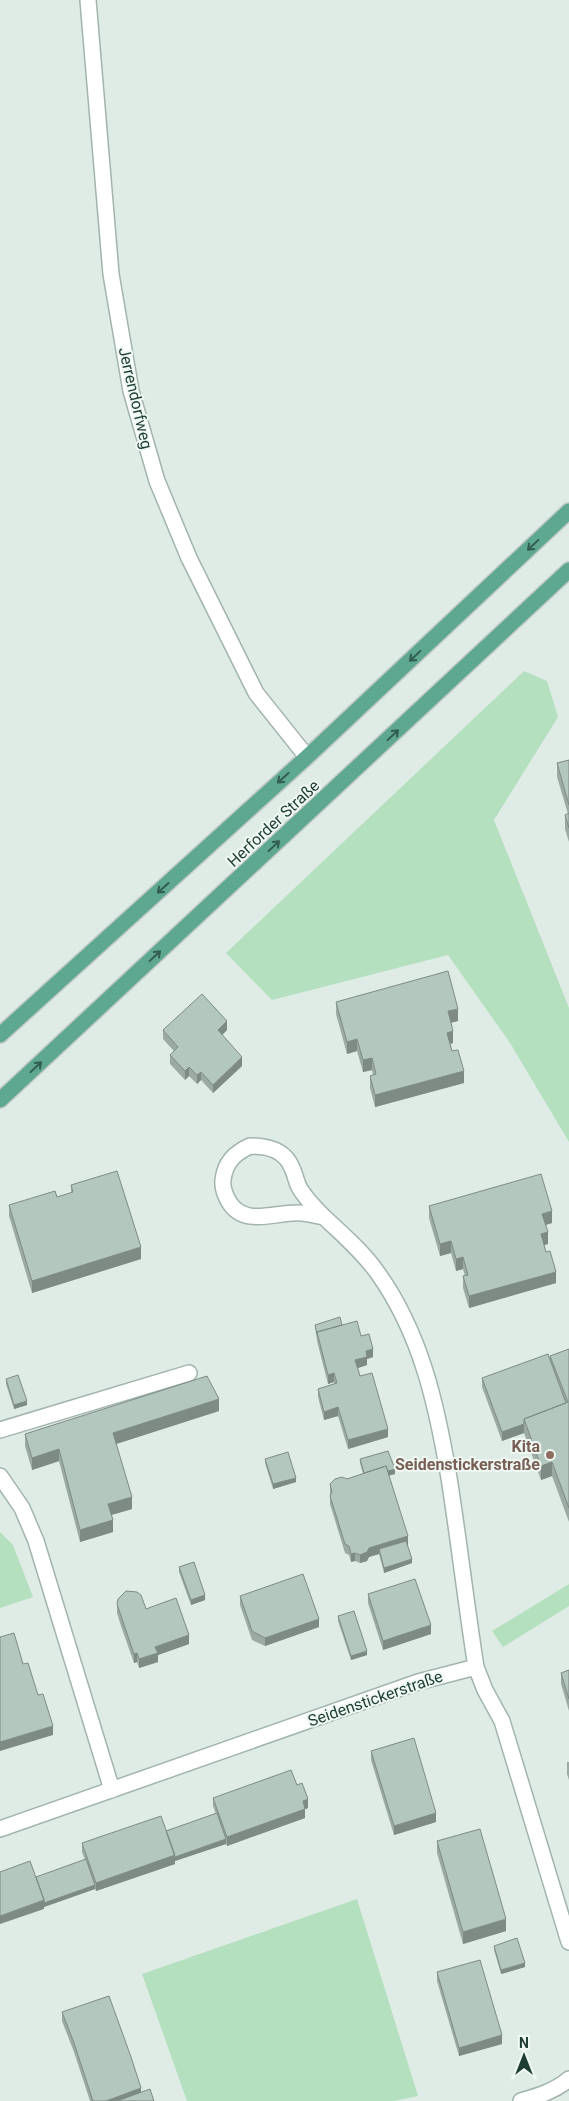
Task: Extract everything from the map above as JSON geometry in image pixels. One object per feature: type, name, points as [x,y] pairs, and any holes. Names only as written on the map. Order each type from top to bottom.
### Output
[{"type":"main road","name":"Herforder Straße","points":[[0,1035],[307,756],[569,511]]},
{"type":"main road","name":"Herforder Straße","points":[[0,1100],[569,570]]},
{"type":"street","name":"Jerrendorfweg","points":[[88,0],[112,274],[132,391],[157,481],[190,558],[256,692],[307,756]]},
{"type":"street","points":[[324,1217],[302,1213],[260,1218],[238,1212],[224,1194],[222,1183],[224,1171],[230,1160],[239,1151],[250,1146],[263,1146],[275,1149],[285,1156],[292,1167],[299,1186],[324,1217],[366,1258],[378,1273],[405,1320],[426,1371],[440,1423],[456,1517],[476,1667],[484,1690],[502,1721],[569,1942]]},
{"type":"street","points":[[0,1430],[190,1373]]},
{"type":"street","points":[[0,1476],[22,1508],[36,1541],[112,1790]]},
{"type":"street","name":"Seidenstickerstraße","points":[[0,1829],[418,1682],[476,1667]]},
{"type":"street","points":[[521,2101],[543,2095],[569,2079]]},
{"type":"green space","points":[[524,671],[547,681],[558,717],[494,820],[569,1008],[569,1142],[510,1043],[448,955],[272,1000],[226,953]]},
{"type":"green space","points":[[0,1532],[13,1545],[33,1597],[0,1608]]},
{"type":"green space","points":[[569,1584],[569,1606],[503,1647],[492,1631]]},
{"type":"green space","points":[[357,1899],[418,2096],[394,2101],[187,2101],[142,1974]]},
{"type":"building","points":[[569,760],[569,805],[557,763]]},
{"type":"building","points":[[569,813],[569,828],[565,815]]},
{"type":"building","points":[[448,971],[458,1009],[448,1011],[453,1031],[447,1033],[452,1051],[458,1050],[464,1071],[375,1095],[370,1076],[376,1074],[372,1058],[363,1060],[357,1039],[347,1042],[336,1002]]},
{"type":"building","points":[[202,994],[227,1021],[218,1030],[242,1057],[213,1085],[201,1072],[197,1075],[189,1067],[185,1071],[170,1055],[178,1047],[163,1030]]},
{"type":"building","points":[[117,1171],[141,1247],[32,1281],[9,1205],[55,1191],[57,1197],[73,1192],[71,1185]]},
{"type":"building","points":[[541,1174],[552,1211],[542,1214],[548,1232],[541,1234],[546,1252],[550,1251],[556,1272],[469,1296],[463,1276],[468,1275],[463,1257],[456,1259],[451,1241],[440,1244],[429,1206]]},
{"type":"building","points":[[340,1317],[342,1325],[317,1332],[317,1334],[315,1325]]},
{"type":"building","points":[[357,1321],[361,1336],[369,1334],[373,1349],[366,1351],[367,1357],[355,1360],[360,1376],[372,1373],[388,1429],[348,1440],[338,1407],[324,1412],[318,1389],[337,1383],[334,1373],[328,1375],[317,1332]]},
{"type":"building","name":"Kita Seidenstickerstraße","points":[[569,1349],[569,1508],[552,1462],[541,1466],[524,1419],[568,1402],[550,1356]]},
{"type":"building","points":[[548,1354],[566,1403],[524,1419],[524,1424],[502,1432],[482,1378]]},
{"type":"building","points":[[18,1375],[27,1401],[14,1405],[6,1379]]},
{"type":"building","points":[[207,1376],[219,1399],[113,1433],[132,1497],[108,1504],[113,1520],[80,1530],[59,1449],[32,1458],[25,1434]]},
{"type":"building","points":[[388,1451],[395,1469],[388,1471],[386,1466],[364,1473],[360,1459]]},
{"type":"building","points":[[288,1452],[296,1478],[273,1484],[265,1459]]},
{"type":"building","points":[[386,1466],[408,1536],[369,1548],[367,1552],[360,1555],[351,1554],[349,1546],[345,1544],[330,1496],[332,1492],[330,1484],[335,1479],[342,1477],[347,1479]]},
{"type":"building","points":[[406,1541],[412,1559],[384,1568],[379,1549]]},
{"type":"building","points":[[194,1562],[205,1595],[191,1600],[179,1567]]},
{"type":"building","points":[[303,1574],[319,1619],[265,1638],[252,1631],[240,1596]]},
{"type":"building","points":[[415,1579],[431,1625],[383,1641],[368,1594]]},
{"type":"building","points":[[126,1591],[137,1592],[141,1595],[146,1609],[176,1598],[189,1635],[155,1647],[158,1653],[139,1659],[137,1653],[134,1654],[117,1604],[118,1599]]},
{"type":"building","points":[[354,1611],[367,1651],[351,1656],[338,1616]]},
{"type":"building","points":[[14,1633],[23,1664],[28,1663],[38,1695],[43,1694],[53,1726],[0,1742],[0,1637]]},
{"type":"building","points":[[569,1670],[569,1699],[561,1673]]},
{"type":"building","points":[[414,1738],[436,1813],[394,1826],[371,1751]]},
{"type":"building","points":[[291,1770],[297,1785],[302,1783],[308,1799],[303,1801],[305,1809],[227,1837],[213,1798]]},
{"type":"building","points":[[217,1813],[226,1839],[175,1857],[166,1831]]},
{"type":"building","points":[[161,1816],[175,1855],[96,1883],[82,1843]]},
{"type":"building","points":[[480,1829],[506,1919],[463,1932],[437,1841]]},
{"type":"building","points":[[86,1859],[95,1885],[44,1903],[36,1877]]},
{"type":"building","points":[[30,1861],[44,1900],[0,1916],[0,1872]]},
{"type":"building","points":[[517,1938],[525,1963],[501,1970],[494,1946]]},
{"type":"building","points":[[480,1960],[502,2035],[459,2048],[437,1972]]},
{"type":"building","points":[[109,1996],[141,2088],[106,2101],[93,2101],[62,2012]]},
{"type":"building","points":[[150,2089],[154,2101],[117,2101]]},
{"type":"place","name":"Kita Seidenstickerstraße","points":[[550,1455]]}]
